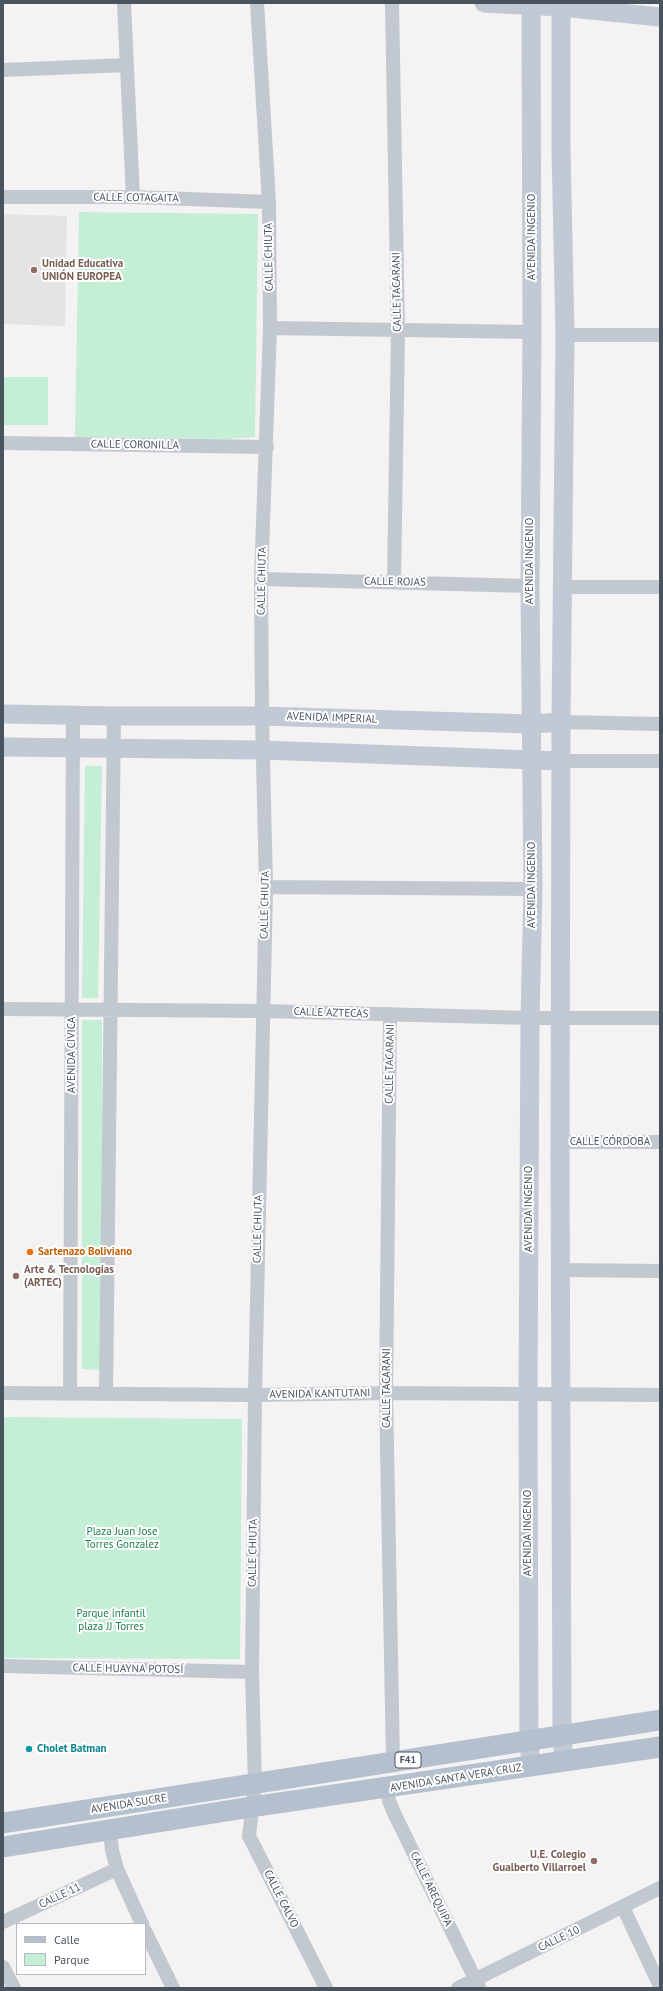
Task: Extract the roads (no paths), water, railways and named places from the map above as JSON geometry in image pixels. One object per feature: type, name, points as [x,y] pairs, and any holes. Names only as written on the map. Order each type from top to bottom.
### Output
[{"type":"main road","name":"F41","points":[[255,1784],[660,1720]]},
{"type":"main road","name":"AVENIDA SANTA VERA CRUZ","points":[[252,1807],[660,1747]]},
{"type":"main road","name":"AVENIDA SUCRE","points":[[3,1824],[255,1784]]},
{"type":"main road","name":"AVENIDA SUCRE","points":[[3,1847],[252,1807]]},
{"type":"street","points":[[124,3],[133,198]]},
{"type":"street","name":"CALLE CHIUTA","points":[[252,1807],[255,1784],[252,1672],[255,1395],[266,887],[262,750],[261,579],[267,447],[270,328],[269,202],[257,3]]},
{"type":"street","name":"CALLE TACARANI","points":[[392,3],[398,331],[394,582]]},
{"type":"street","points":[[484,3],[561,5],[660,17]]},
{"type":"street","name":"AVENIDA INGENIO","points":[[531,4],[532,332],[530,586],[533,889],[530,1018],[528,1394],[529,1741],[531,1766]]},
{"type":"street","points":[[561,5],[561,149],[565,335],[560,1017],[560,1394],[562,1736],[564,1762]]},
{"type":"street","points":[[3,70],[127,65]]},
{"type":"street","name":"CALLE COTAGAITA","points":[[3,196],[269,202]]},
{"type":"street","points":[[270,328],[532,332]]},
{"type":"street","points":[[565,335],[660,335]]},
{"type":"street","name":"CALLE CORONILLA","points":[[3,443],[267,447]]},
{"type":"street","name":"CALLE ROJAS","points":[[261,579],[530,586]]},
{"type":"street","points":[[562,587],[660,587]]},
{"type":"street","name":"AVENIDA IMPERIAL","points":[[3,714],[262,716],[532,724],[561,722],[660,724]]},
{"type":"street","name":"AVENIDA CÍVICA","points":[[70,1394],[73,715]]},
{"type":"street","points":[[106,1394],[114,716]]},
{"type":"street","points":[[3,747],[262,750],[532,761],[660,761]]},
{"type":"street","points":[[266,887],[533,889]]},
{"type":"street","name":"CALLE AZTECAS","points":[[3,1009],[263,1011],[530,1018],[660,1018]]},
{"type":"street","name":"CALLE TACARANI","points":[[390,1014],[386,1393],[393,1762]]},
{"type":"street","name":"CALLE CÓRDOBA","points":[[560,1142],[660,1142]]},
{"type":"street","points":[[560,1270],[660,1271]]},
{"type":"street","name":"AVENIDA KANTUTANI","points":[[3,1393],[255,1395],[386,1393],[660,1395]]},
{"type":"street","name":"CALLE HUAYNA POTOSÍ","points":[[3,1666],[252,1672]]},
{"type":"street","name":"CALLE AREQUIPA","points":[[387,1788],[394,1813],[477,1984]]},
{"type":"street","name":"CALLE CALVO","points":[[252,1807],[249,1836],[326,1988]]},
{"type":"street","points":[[110,1830],[112,1850],[117,1869],[142,1923]]},
{"type":"street","name":"CALLE 11","points":[[3,1922],[117,1869]]},
{"type":"street","name":"CALLE 10","points":[[458,1988],[477,1984],[660,1888]]},
{"type":"street","points":[[623,1907],[660,1986]]},
{"type":"street","points":[[146,1933],[172,1988]]},
{"type":"street","points":[[3,1967],[14,1988]]},
{"type":"place","name":"Unidad Educativa UNIÓN EUROPEA","points":[[34,270]]},
{"type":"place","name":"Sartenazo Boliviano","points":[[30,1252]]},
{"type":"place","name":"Arte & Tecnologías (ARTEC)","points":[[16,1276]]},
{"type":"place","name":"Cholet Batman","points":[[29,1749]]},
{"type":"place","name":"U.E. Colegio Gualberto Villarroel","points":[[594,1861]]},
{"type":"park label","name":"Plaza Juan Jose Torres Gonzalez","points":[[122,1538]]},
{"type":"park label","name":"Parque infantil plaza JJ Torres","points":[[111,1620]]}]
